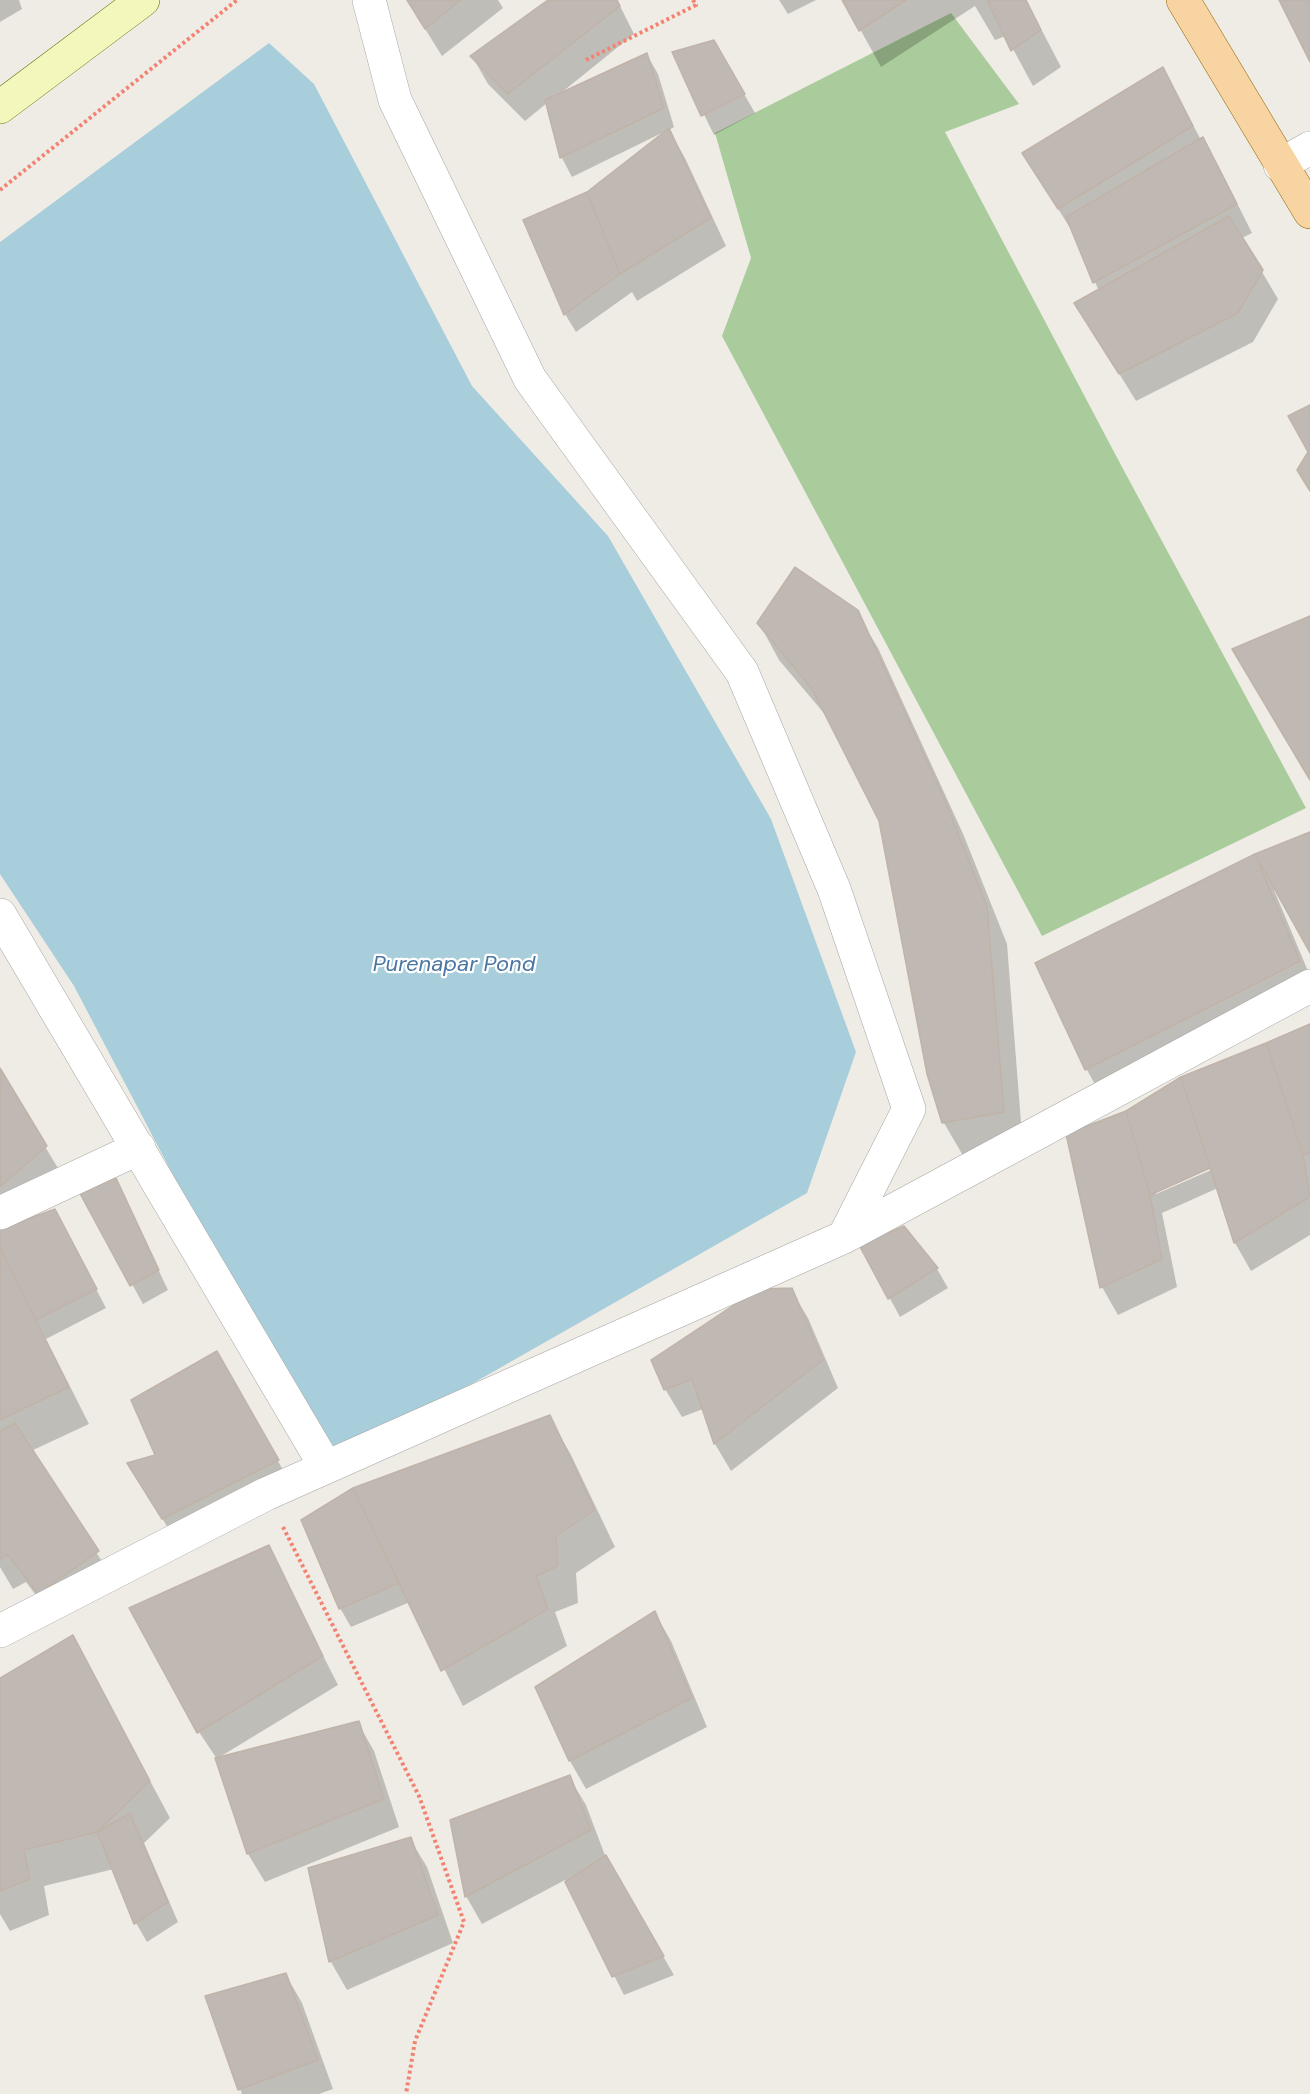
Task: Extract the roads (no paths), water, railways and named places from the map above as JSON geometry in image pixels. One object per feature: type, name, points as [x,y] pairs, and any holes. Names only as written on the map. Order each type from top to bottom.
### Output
[{"type":"main road","points":[[0,107],[143,0]]},
{"type":"main road","points":[[1183,0],[1310,212]]},
{"type":"street","points":[[369,0],[395,100],[530,379],[742,672],[834,889],[909,1109],[844,1237]]},
{"type":"street","points":[[1280,165],[1310,148]]},
{"type":"street","points":[[0,915],[326,1467]]},
{"type":"street","points":[[0,1631],[266,1494],[844,1237],[1310,986]]},
{"type":"street","points":[[0,1213],[139,1148]]},
{"type":"water","name":"Purenapar Pond","points":[[269,43],[314,84],[472,386],[608,536],[771,819],[856,1052],[807,1193],[326,1467],[74,986],[0,874],[0,242]]}]
